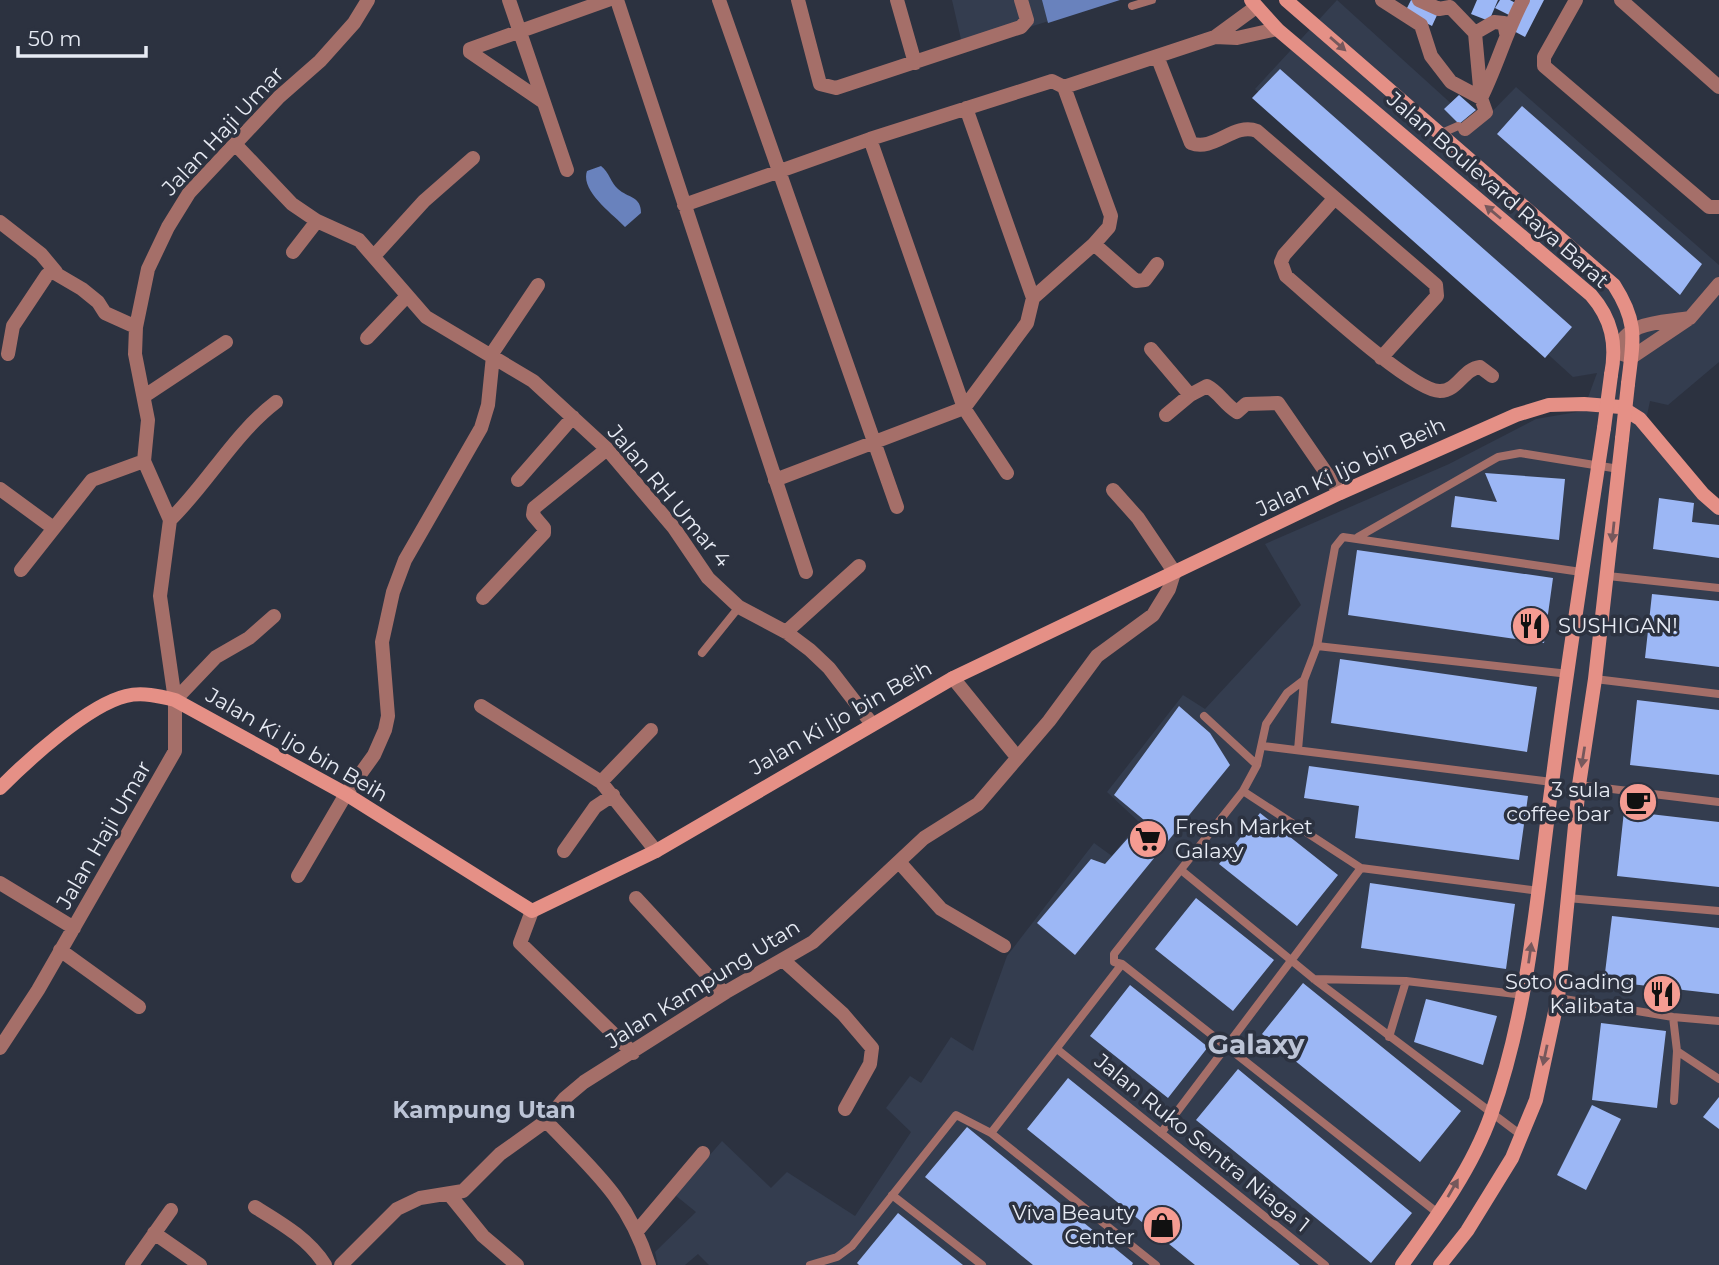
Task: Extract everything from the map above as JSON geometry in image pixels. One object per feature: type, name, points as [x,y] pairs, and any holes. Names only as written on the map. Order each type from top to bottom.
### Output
[{"type":"main road","name":"Jalan Boulevard Raya Barat","points":[[1286,0],[1614,285],[1628,307],[1634,327],[1608,576],[1579,785],[1558,998],[1536,1100],[1512,1158],[1473,1220],[1440,1265]]},
{"type":"main road","name":"Jalan Boulevard Raya Barat","points":[[1254,3],[1277,29],[1591,295],[1611,327],[1616,352],[1581,572],[1524,995],[1491,1115],[1438,1214],[1402,1265]]},
{"type":"main road","points":[[1465,189],[1482,169]]},
{"type":"main road","name":"Jalan Ki Ijo bin Beih","points":[[0,788],[33,756],[102,707],[126,696],[150,695],[175,700],[345,794],[531,911],[656,851],[953,678],[1340,494],[1516,415],[1549,405],[1621,407],[1640,419],[1703,494],[1719,508]]},
{"type":"main road","points":[[1591,504],[1615,506]]},
{"type":"main road","points":[[1552,782],[1579,785]]},
{"type":"street","name":"Jalan Haji Umar","points":[[0,1048],[74,928],[175,751],[175,700],[160,596],[170,520],[144,461],[148,420],[146,395],[135,354],[135,327],[148,270],[177,211],[235,144],[320,61],[354,23],[368,0]]},
{"type":"street","points":[[509,0],[567,170]]},
{"type":"street","points":[[542,101],[469,51],[608,0]]},
{"type":"street","points":[[617,0],[806,572]]},
{"type":"street","points":[[719,0],[897,507]]},
{"type":"street","points":[[798,0],[820,84],[836,88],[1021,27],[1027,20],[1021,0]]},
{"type":"street","points":[[897,0],[915,62]]},
{"type":"street","points":[[1382,0],[1420,25],[1431,56],[1451,82],[1481,98]]},
{"type":"street","points":[[1419,0],[1439,9],[1450,7],[1475,33],[1481,98],[1486,112],[1465,129]]},
{"type":"street","points":[[1481,98],[1498,62],[1506,33],[1523,0]]},
{"type":"street","points":[[1576,0],[1544,57],[1544,66],[1709,207],[1719,207]]},
{"type":"street","points":[[1621,0],[1719,87]]},
{"type":"street","points":[[1215,37],[1254,3]]},
{"type":"street","points":[[1475,33],[1494,22],[1504,23],[1506,33]]},
{"type":"street","points":[[1064,87],[1215,37],[1237,38],[1277,29]]},
{"type":"street","points":[[1157,56],[1191,143],[1204,146],[1246,128],[1253,129],[1436,285],[1437,296],[1381,358]]},
{"type":"street","points":[[684,205],[870,139],[1052,81],[1064,87],[1111,216],[1109,227],[1094,244],[1033,298]]},
{"type":"street","points":[[775,480],[964,408],[1027,323],[1033,298],[966,107]]},
{"type":"street","points":[[870,139],[964,408],[1007,473]]},
{"type":"street","name":"Jalan RH Umar 4","points":[[235,144],[283,195],[317,221],[359,240],[407,296],[436,324],[533,381],[573,417],[607,449],[674,528],[708,578],[739,607],[786,632],[830,668],[872,724]]},
{"type":"street","points":[[374,256],[424,201],[473,158]]},
{"type":"street","points":[[1335,200],[1281,262],[1286,276],[1381,358],[1438,391],[1451,388],[1473,368],[1484,368],[1492,376]]},
{"type":"street","points":[[293,252],[317,221]]},
{"type":"street","points":[[0,222],[41,254],[56,272],[98,302],[104,313],[135,327]]},
{"type":"street","points":[[1094,244],[1136,281],[1145,280],[1157,264]]},
{"type":"street","points":[[8,355],[16,320],[47,275],[56,272]]},
{"type":"street","points":[[1690,318],[1634,327],[1619,342],[1616,352],[1632,357],[1690,318],[1719,284]]},
{"type":"street","points":[[298,876],[345,794],[374,755],[385,730],[388,716],[382,642],[400,572],[481,428],[488,405],[492,356],[538,285]]},
{"type":"street","points":[[367,338],[407,296]]},
{"type":"street","points":[[146,395],[226,342]]},
{"type":"street","points":[[1151,349],[1190,395]]},
{"type":"street","points":[[1166,415],[1190,395],[1207,386],[1216,390],[1223,402],[1237,411],[1246,404],[1278,403],[1340,494]]},
{"type":"street","points":[[170,520],[194,498],[244,433],[276,402]]},
{"type":"street","points":[[518,481],[573,417]]},
{"type":"street","points":[[483,598],[544,533],[544,528],[533,515],[534,508],[607,449]]},
{"type":"street","points":[[21,570],[52,527],[92,480],[144,461]]},
{"type":"street","points":[[0,489],[52,527]]},
{"type":"street","points":[[1113,490],[1138,518],[1174,573]]},
{"type":"street","points":[[786,632],[859,566]]},
{"type":"street","name":"Jalan Kampung Utan","points":[[341,1265],[397,1209],[420,1198],[463,1191],[500,1154],[547,1121],[565,1098],[584,1082],[724,993],[813,942],[856,898],[900,863],[937,827],[967,812],[984,798],[1049,721],[1097,656],[1153,615],[1169,589],[1174,573]]},
{"type":"street","points":[[175,700],[216,657],[249,638],[274,616]]},
{"type":"street","points":[[953,678],[1017,757]]},
{"type":"street","points":[[481,706],[601,782],[656,851]]},
{"type":"street","points":[[601,782],[651,730]]},
{"type":"street","points":[[564,851],[595,807],[612,795]]},
{"type":"street","points":[[900,863],[941,909],[1004,946]]},
{"type":"street","points":[[0,883],[74,928]]},
{"type":"street","points":[[636,898],[724,993]]},
{"type":"street","points":[[531,911],[520,943],[633,1052]]},
{"type":"street","points":[[60,950],[139,1007]]},
{"type":"street","points":[[783,960],[843,1014],[872,1048],[870,1063],[845,1109]]},
{"type":"street","points":[[547,1121],[611,1189],[638,1230],[649,1265]]},
{"type":"street","points":[[638,1230],[703,1153]]},
{"type":"street","points":[[449,1194],[483,1236],[517,1265]]},
{"type":"street","points":[[255,1207],[288,1227],[318,1254],[326,1265]]},
{"type":"street","points":[[132,1265],[171,1210]]},
{"type":"street","points":[[154,1233],[200,1265]]},
{"type":"lane","points":[[1132,6],[1152,0]]},
{"type":"lane","points":[[1442,133],[1458,126],[1465,129]]},
{"type":"lane","points":[[1358,537],[1498,457],[1520,453],[1619,469]]},
{"type":"lane","points":[[1298,750],[1304,680],[1317,646],[1335,547],[1343,537],[1358,537],[1581,572]]},
{"type":"lane","points":[[1608,576],[1719,588]]},
{"type":"lane","points":[[702,653],[739,607]]},
{"type":"lane","points":[[1317,646],[1569,674]]},
{"type":"lane","points":[[1595,679],[1719,694]]},
{"type":"lane","points":[[1304,680],[1276,708],[1266,724],[1257,765],[1243,791],[1114,954],[1114,962],[1122,964],[1438,1214]]},
{"type":"lane","points":[[1204,716],[1257,765]]},
{"type":"lane","points":[[1263,746],[1552,782]]},
{"type":"lane","points":[[1579,785],[1719,802]]},
{"type":"lane","points":[[1243,791],[1361,868],[1539,891]]},
{"type":"lane","points":[[1161,1133],[1361,868]]},
{"type":"lane","points":[[1181,870],[1314,979],[1521,1135]]},
{"type":"lane","points":[[1567,898],[1719,911]]},
{"type":"lane","points":[[991,1133],[1122,964]]},
{"type":"lane","points":[[1314,979],[1406,981],[1524,995]]},
{"type":"lane","points":[[1389,1037],[1406,981]]},
{"type":"lane","points":[[1558,998],[1673,1017],[1719,1021]]},
{"type":"lane","points":[[1673,1017],[1678,1051],[1674,1101]]},
{"type":"lane","name":"Jalan Ruko Sentra Niaga 1","points":[[1057,1049],[1325,1265]]},
{"type":"lane","points":[[1678,1051],[1719,1079]]},
{"type":"lane","points":[[810,1265],[846,1252],[956,1115],[991,1133],[1145,1262],[1156,1265]]},
{"type":"lane","points":[[892,1195],[982,1265]]},
{"type":"shaded area","points":[[952,0],[1116,0],[963,48]]},
{"type":"shaded area","points":[[1337,0],[1477,127],[1516,87],[1719,265],[1719,362],[1668,405],[1650,401],[1643,434],[1702,499],[1719,511],[1719,1265],[709,1265],[698,1254],[685,1265],[658,1265],[655,1252],[696,1212],[675,1195],[722,1141],[771,1188],[787,1172],[855,1216],[911,1132],[886,1108],[910,1076],[921,1083],[951,1037],[973,1051],[1007,956],[1094,843],[1112,856],[1139,822],[1107,792],[1183,695],[1205,709],[1301,605],[1265,544],[1449,464],[1536,419],[1583,411],[1597,373],[1573,377],[1255,89]]},
{"type":"water","points":[[1042,0],[1120,0],[1048,23]]},
{"type":"water","points":[[601,166],[618,189],[639,203],[641,213],[625,227],[599,202],[588,186],[587,171]]},
{"type":"building","points":[[1411,0],[1438,13],[1432,26],[1405,12]]},
{"type":"building","points":[[1477,0],[1498,0],[1489,21],[1471,14]]},
{"type":"building","points":[[1500,0],[1510,0],[1519,5],[1513,17],[1495,8]]},
{"type":"building","points":[[1525,0],[1544,0],[1525,37],[1510,29]]},
{"type":"building","points":[[1280,69],[1572,327],[1545,358],[1252,98]]},
{"type":"building","points":[[1459,95],[1476,110],[1459,124],[1444,109]]},
{"type":"building","points":[[1522,106],[1702,264],[1680,295],[1497,134]]},
{"type":"building","points":[[1485,473],[1565,479],[1559,540],[1451,527],[1455,496],[1497,502]]},
{"type":"building","points":[[1659,498],[1694,503],[1692,522],[1719,525],[1719,558],[1653,549]]},
{"type":"building","points":[[1357,550],[1553,578],[1544,643],[1348,615]]},
{"type":"building","points":[[1652,594],[1719,601],[1719,667],[1645,658]]},
{"type":"building","points":[[1340,659],[1537,687],[1527,752],[1331,723]]},
{"type":"building","points":[[1637,700],[1719,710],[1719,775],[1630,765]]},
{"type":"building","name":"Fresh Market Galaxy","points":[[1179,706],[1210,733],[1230,765],[1075,955],[1037,923],[1091,859],[1105,864],[1144,820],[1114,795]]},
{"type":"building","points":[[1309,766],[1528,796],[1519,860],[1355,838],[1359,806],[1304,798]]},
{"type":"building","points":[[1624,811],[1719,822],[1719,887],[1617,876]]},
{"type":"building","points":[[1260,813],[1338,875],[1297,926],[1219,864]]},
{"type":"building","points":[[1370,883],[1515,904],[1506,969],[1361,948]]},
{"type":"building","points":[[1196,898],[1274,960],[1233,1011],[1155,949]]},
{"type":"building","points":[[1612,916],[1719,928],[1719,994],[1604,981]]},
{"type":"building","points":[[1303,983],[1461,1111],[1420,1162],[1262,1034]]},
{"type":"building","points":[[1130,985],[1208,1047],[1168,1098],[1090,1036]]},
{"type":"building","points":[[1426,999],[1497,1016],[1483,1065],[1414,1042]]},
{"type":"building","points":[[1601,1023],[1666,1031],[1657,1108],[1592,1100]]},
{"type":"building","points":[[1238,1069],[1412,1213],[1371,1263],[1196,1120]]},
{"type":"building","points":[[1068,1078],[1300,1265],[1195,1265],[1027,1129]]},
{"type":"building","points":[[1719,1097],[1719,1129],[1703,1117]]},
{"type":"building","points":[[1592,1105],[1621,1119],[1586,1190],[1557,1175]]},
{"type":"building","points":[[967,1127],[1133,1263],[1132,1265],[1033,1265],[925,1177]]},
{"type":"building","points":[[898,1213],[963,1265],[859,1265],[857,1263]]},
{"type":"place","name":"SUSHIGAN!","points":[[1531,626]]},
{"type":"place","name":"3 sula coffee bar","points":[[1638,802]]},
{"type":"place","name":"Fresh Market Galaxy","points":[[1148,839]]},
{"type":"place","name":"Soto Gading Kalibata","points":[[1662,994]]},
{"type":"place","name":"Viva Beauty Center","points":[[1162,1225]]},
{"type":"district","name":"Galaxy","points":[[1256,1044]]},
{"type":"district","name":"Kampung Utan","points":[[484,1110]]}]
